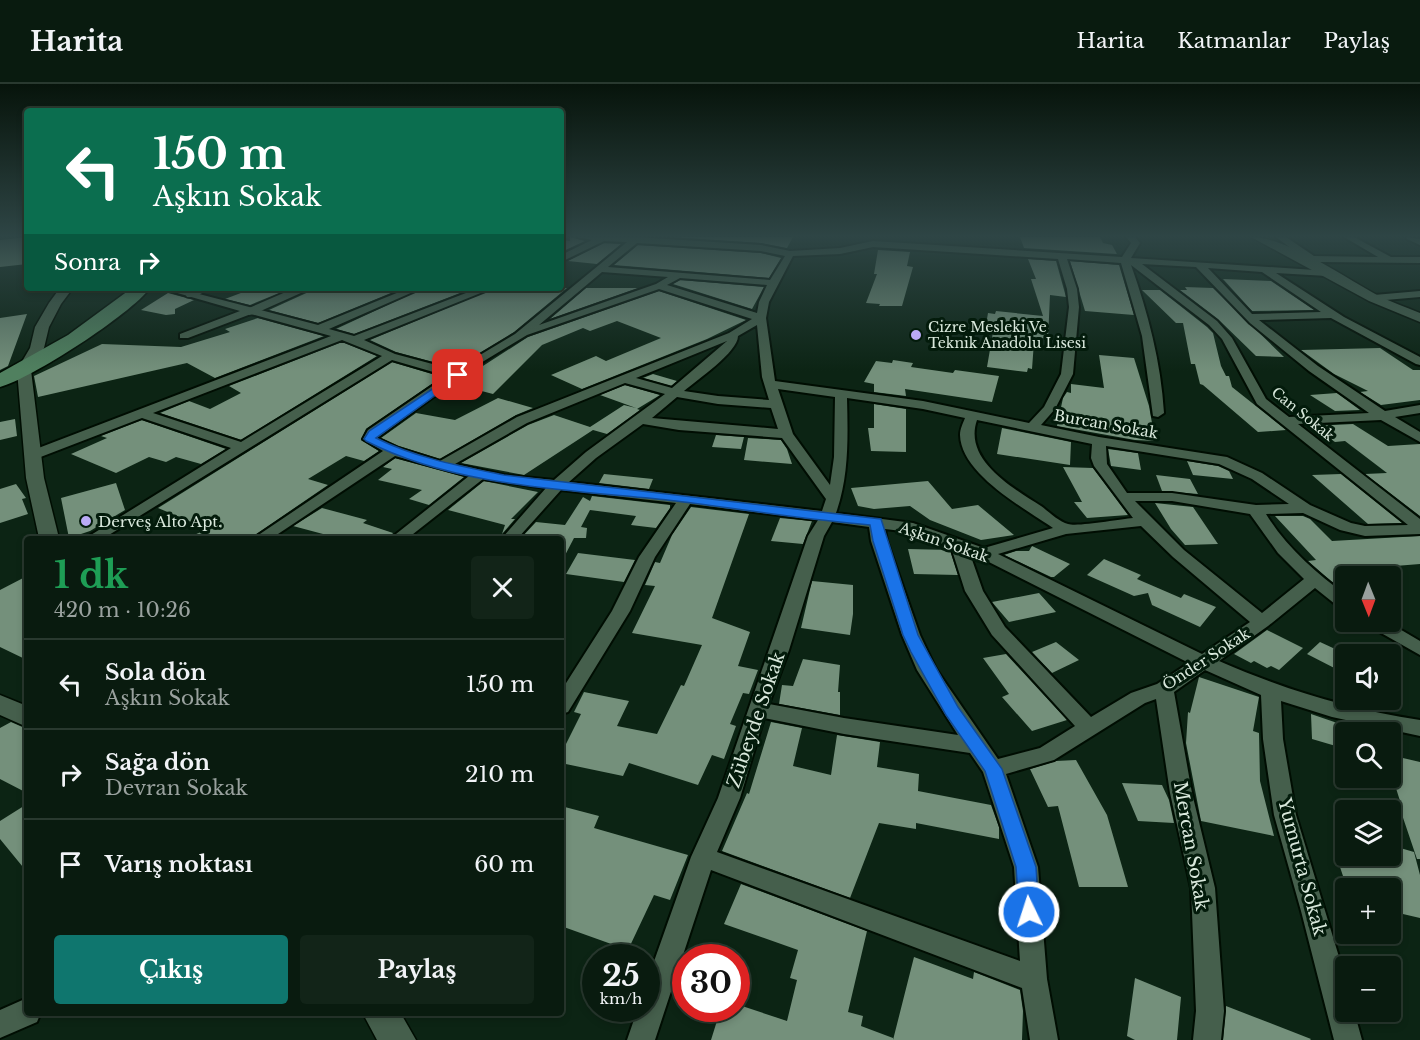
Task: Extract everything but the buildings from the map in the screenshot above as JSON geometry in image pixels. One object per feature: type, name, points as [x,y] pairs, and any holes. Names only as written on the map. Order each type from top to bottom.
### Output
[{"type":"main road","points":[[0,371],[82,321],[122,291]]},
{"type":"main road","points":[[0,381],[24,370],[101,321],[138,291]]},
{"type":"street","points":[[178,291],[319,329],[354,340],[391,356],[458,375],[519,336],[585,282]]},
{"type":"street","points":[[519,336],[667,282]]},
{"type":"street","points":[[757,282],[773,283],[764,302],[761,318],[771,384],[786,434],[830,509]]},
{"type":"street","points":[[1032,427],[1049,409],[1067,374],[1074,307],[1070,282]]},
{"type":"street","points":[[1134,282],[1150,342],[1157,382],[1158,413]]},
{"type":"street","name":"Can Sokak","points":[[1156,282],[1213,323],[1227,338],[1261,401],[1420,528]]},
{"type":"street","points":[[1215,282],[1250,317],[1296,354],[1381,416],[1420,438]]},
{"type":"street","points":[[1281,282],[1333,315],[1420,362]]},
{"type":"street","points":[[1346,282],[1374,298],[1420,318]]},
{"type":"street","points":[[659,286],[761,318]]},
{"type":"street","points":[[48,536],[34,478],[24,370],[37,348],[42,327],[65,291]]},
{"type":"street","points":[[190,294],[198,291]]},
{"type":"street","points":[[184,336],[299,291]]},
{"type":"street","points":[[319,329],[410,291]]},
{"type":"street","points":[[354,340],[480,291]]},
{"type":"street","points":[[1374,298],[1420,294]]},
{"type":"street","points":[[1250,317],[1333,315]]},
{"type":"street","points":[[442,466],[522,420],[733,334],[761,318]]},
{"type":"street","points":[[512,536],[557,485],[591,455],[641,420],[726,350],[733,341],[733,334]]},
{"type":"street","points":[[33,455],[341,336]]},
{"type":"street","points":[[97,536],[391,356]]},
{"type":"street","name":"Aşkın Sokak","points":[[458,375],[373,433],[370,439],[393,451],[442,466],[480,474],[755,507],[830,509],[876,522],[913,528],[983,553],[1203,661],[1271,691],[1332,710],[1420,728]]},
{"type":"street","points":[[622,378],[662,391],[736,404],[778,405]]},
{"type":"street","name":"Burcan Sokak","points":[[771,384],[973,414],[1099,441],[1232,463],[1257,476],[1305,508],[1346,527],[1365,531],[1420,528]]},
{"type":"street","name":"Zübeyde Sokak","points":[[641,1040],[703,857],[729,798],[816,536],[830,509],[841,457],[841,395]]},
{"type":"street","points":[[1284,421],[1381,416],[1420,409]]},
{"type":"street","points":[[141,413],[241,447]]},
{"type":"street","points":[[973,414],[966,436],[970,450],[983,469],[1065,529]]},
{"type":"street","points":[[641,420],[679,426],[786,434]]},
{"type":"street","points":[[1099,441],[1099,460],[1124,497],[1198,570],[1262,622]]},
{"type":"street","points":[[264,536],[393,451]]},
{"type":"street","points":[[402,536],[480,474]]},
{"type":"street","points":[[1124,497],[1172,497],[1256,510],[1305,508]]},
{"type":"street","points":[[564,702],[621,611],[647,557],[686,500]]},
{"type":"street","points":[[1256,510],[1288,555],[1314,580],[1335,596]]},
{"type":"street","points":[[983,553],[1065,529],[1146,520]]},
{"type":"street","points":[[876,522],[879,541],[910,635],[927,670],[993,769],[1026,867],[1034,979],[1044,1040]]},
{"type":"street","points":[[959,546],[974,591],[998,631],[1089,728]]},
{"type":"street","name":"Önder Sokak","points":[[993,769],[1046,754],[1138,698],[1164,689],[1262,622],[1314,580]]},
{"type":"street","points":[[1391,632],[1420,649]]},
{"type":"street","name":"Mercan Sokak","points":[[1164,689],[1180,793],[1203,888],[1210,1011],[1207,1040]]},
{"type":"street","name":"Yumurta Sokak","points":[[1271,691],[1273,739],[1285,815],[1314,911],[1348,1040]]},
{"type":"street","points":[[0,704],[24,716]]},
{"type":"street","points":[[757,709],[844,726],[976,746]]},
{"type":"street","points":[[703,857],[1034,979]]},
{"type":"street","points":[[0,1024],[24,1013]]},
{"type":"street","points":[[382,1016],[398,1040]]},
{"type":"place","name":"Cizre Mesleki Ve Teknik Anadolu Lisesi","points":[[916,335]]},
{"type":"place","name":"Derveş Alto Apt.","points":[[86,521]]},
{"type":"route","points":[[458,375],[373,433],[370,439],[393,451],[442,466],[504,478],[876,522],[879,541],[910,635],[927,670],[952,711],[993,769],[1026,867],[1029,912]]}]
